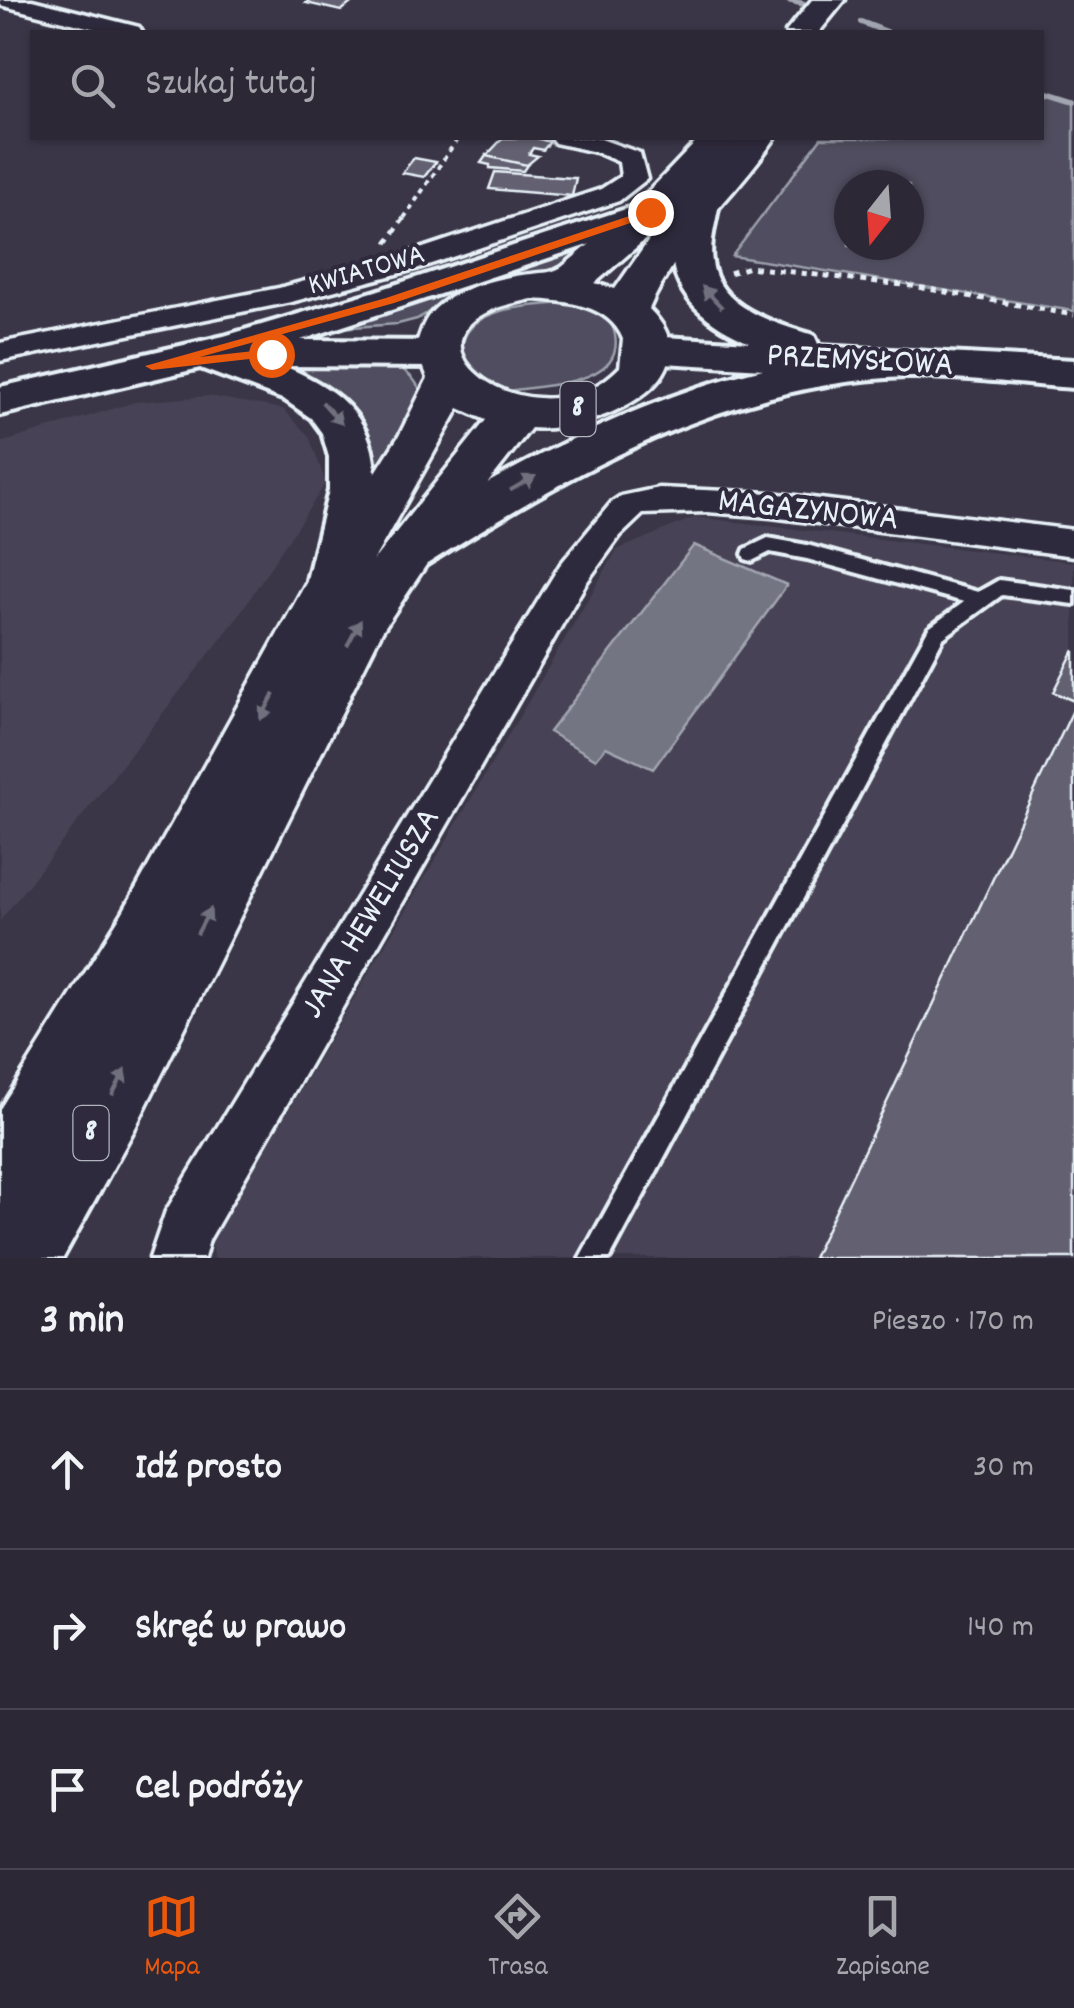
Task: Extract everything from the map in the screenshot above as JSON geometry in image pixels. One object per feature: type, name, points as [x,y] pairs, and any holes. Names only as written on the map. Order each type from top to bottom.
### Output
[{"type":"highway","points":[[804,30],[829,0]]},
{"type":"highway","points":[[829,30],[850,0]]},
{"type":"highway","points":[[559,286],[587,270],[650,212],[717,140]]},
{"type":"highway","name":"8","points":[[444,352],[481,402],[527,413],[558,413],[612,397],[631,383],[643,366],[636,330],[641,280],[755,140]]},
{"type":"highway","points":[[444,352],[480,297],[505,289],[559,286],[584,291],[636,330]]},
{"type":"highway","name":"8","points":[[0,1179],[146,933],[329,590],[424,436],[444,352]]},
{"type":"highway","name":"8","points":[[20,1258],[108,1102],[360,620],[409,550],[514,418],[527,413]]},
{"type":"street","points":[[7,0],[43,4],[125,30]]},
{"type":"street","name":"KWIATOWA","points":[[0,352],[268,299],[409,262],[610,195],[634,179],[631,158],[619,151],[572,140]]},
{"type":"street","points":[[699,208],[692,264],[707,293],[731,316],[771,336],[899,365]]},
{"type":"street","points":[[0,401],[62,384],[224,352],[650,212]]},
{"type":"street","name":"PRZEMYSŁOWA","points":[[636,330],[899,365],[1074,374]]},
{"type":"street","points":[[224,352],[444,352]]},
{"type":"street","points":[[224,352],[303,388],[330,408],[346,429],[356,462],[352,504],[329,590]]},
{"type":"street","points":[[409,550],[566,458],[684,408],[755,384],[795,376],[899,365]]},
{"type":"street","name":"MAGAZYNOWA","points":[[573,574],[598,540],[635,502],[668,498],[728,501],[1074,542]]},
{"type":"street","name":"JANA HEWELIUSZA","points":[[177,1258],[185,1230],[573,574]]},
{"type":"lane","points":[[752,554],[768,545],[807,552],[981,600]]},
{"type":"lane","points":[[594,1258],[936,633],[1000,587],[1074,596]]},
{"type":"path","points":[[380,254],[457,140]]},
{"type":"path","points":[[722,275],[749,267],[767,269],[912,286],[1074,315]]},
{"type":"shaded area","points":[[1044,92],[1074,101],[1074,311],[732,256],[819,140],[1044,140]]},
{"type":"shaded area","points":[[572,246],[584,255],[540,277],[479,282],[417,319],[398,324],[309,330]]},
{"type":"shaded area","points":[[575,302],[601,313],[615,335],[614,352],[606,365],[592,374],[555,385],[502,392],[467,368],[463,342],[481,319],[512,308]]},
{"type":"shaded area","points":[[261,359],[389,361],[412,378],[423,404],[375,477],[362,430],[338,400]]},
{"type":"shaded area","points":[[209,396],[283,409],[309,436],[326,483],[235,621],[0,921],[0,443],[135,402]]},
{"type":"shaded area","points":[[695,517],[1074,562],[1074,1258],[214,1258],[212,1240],[617,550]]},
{"type":"water","points":[[694,545],[787,585],[653,769],[606,747],[596,759],[549,732]]},
{"type":"building","points":[[355,0],[341,11],[306,3]]},
{"type":"building","points":[[501,140],[550,142],[543,150],[533,148],[529,154],[538,156],[527,165],[486,156]]},
{"type":"building","points":[[486,156],[527,165],[523,171],[490,168],[481,163]]},
{"type":"building","points":[[414,158],[436,162],[424,177],[402,173]]},
{"type":"building","points":[[495,172],[576,178],[572,196],[489,189]]},
{"type":"building","points":[[1074,650],[1074,701],[1053,692]]},
{"type":"building","points":[[1074,708],[1074,1258],[813,1258]]},
{"type":"waterway","points":[[788,0],[804,4]]},
{"type":"waterway","points":[[861,22],[882,30]]},
{"type":"waterway","points":[[1044,92],[1074,101]]},
{"type":"route","points":[[271,354],[152,366],[390,300],[650,212]]}]
